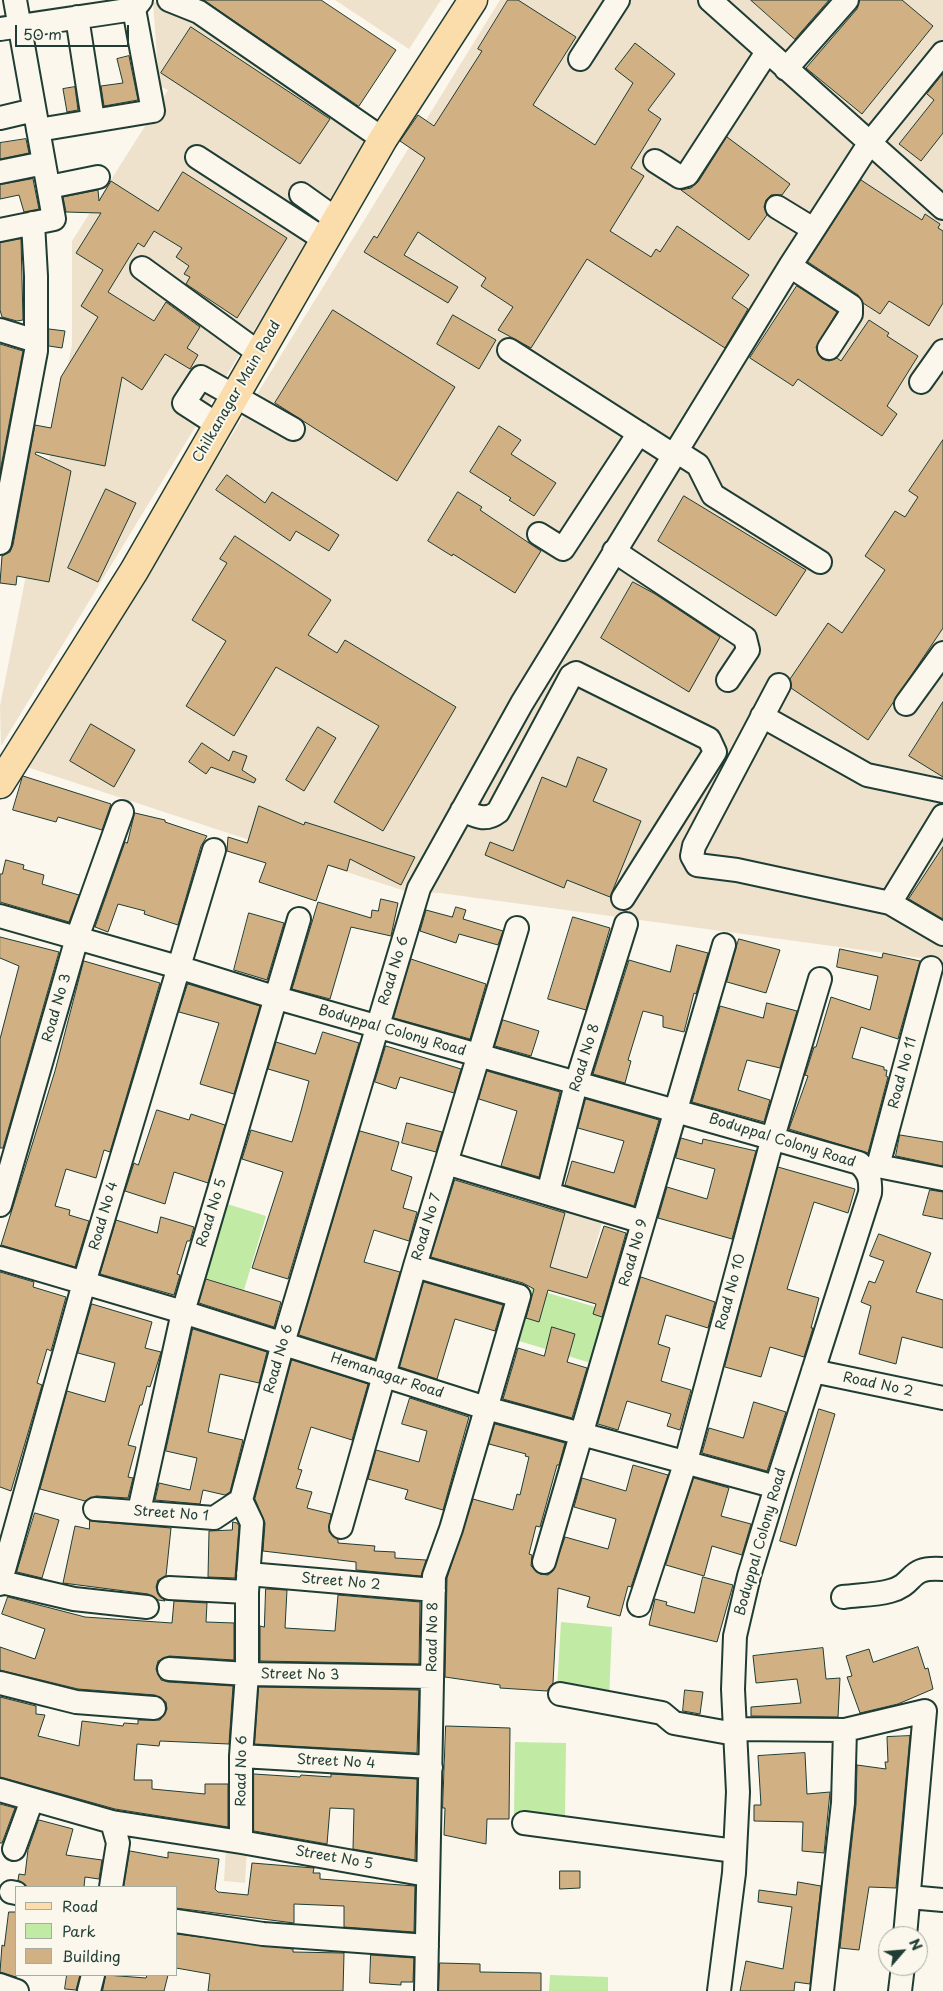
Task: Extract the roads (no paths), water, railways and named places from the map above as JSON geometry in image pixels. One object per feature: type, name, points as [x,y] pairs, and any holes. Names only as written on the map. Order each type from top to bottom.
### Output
[{"type":"main road","name":"Chilkanagar Main Road","points":[[0,784],[134,572],[383,139],[473,0]]},
{"type":"street","points":[[0,230],[54,219],[36,120],[9,27],[15,0]]},
{"type":"street","points":[[169,0],[199,12],[383,139]]},
{"type":"street","points":[[580,59],[618,0]]},
{"type":"street","points":[[710,0],[869,144],[943,208]]},
{"type":"street","points":[[786,69],[847,0]]},
{"type":"street","points":[[0,118],[93,120],[153,111],[137,4],[77,17],[9,27]]},
{"type":"street","points":[[77,17],[93,120]]},
{"type":"street","points":[[655,161],[680,177],[686,174],[767,52]]},
{"type":"street","name":"Road No 6","points":[[241,1842],[241,1756],[247,1674],[247,1583],[252,1523],[241,1500],[283,1343],[419,888],[522,703],[790,266],[869,144],[943,53]]},
{"type":"street","points":[[197,157],[331,229]]},
{"type":"street","points":[[0,172],[44,163]]},
{"type":"street","points":[[49,187],[98,177]]},
{"type":"street","points":[[301,194],[331,229]]},
{"type":"street","points":[[776,207],[814,230]]},
{"type":"street","points":[[0,543],[36,341],[34,223]]},
{"type":"street","points":[[790,266],[850,306],[851,314],[829,348]]},
{"type":"street","points":[[142,268],[259,353]]},
{"type":"street","points":[[0,330],[36,341]]},
{"type":"street","points":[[509,350],[639,433],[698,465],[713,495],[820,562]]},
{"type":"street","points":[[921,382],[943,351]]},
{"type":"street","points":[[218,425],[185,406],[185,401],[198,380],[203,377],[293,429]]},
{"type":"street","points":[[539,534],[563,548],[639,433]]},
{"type":"street","points":[[614,552],[745,638],[748,650],[728,680]]},
{"type":"street","points":[[906,704],[943,653]]},
{"type":"street","points":[[462,810],[481,818],[490,818],[498,812],[571,676],[576,673],[709,739],[715,752],[623,898]]},
{"type":"street","points":[[779,685],[694,846],[692,856],[696,865],[737,870],[890,903],[943,934]]},
{"type":"street","points":[[762,716],[868,775],[943,791]]},
{"type":"street","name":"Road No 3","points":[[0,1205],[77,938],[122,812]]},
{"type":"street","points":[[890,903],[943,816]]},
{"type":"street","name":"Road No 4","points":[[0,1583],[84,1283],[214,850]]},
{"type":"street","name":"Boduppal Colony Road","points":[[0,916],[178,966],[276,998],[576,1084],[773,1137],[872,1168],[870,1193],[776,1487],[749,1576],[735,1636],[733,1689],[738,1792],[735,1851],[719,1991]]},
{"type":"street","name":"Road No 5","points":[[139,1511],[183,1312],[299,919]]},
{"type":"street","name":"Road No 8","points":[[548,1193],[576,1084],[626,924]]},
{"type":"street","name":"Road No 7","points":[[341,1527],[383,1374],[517,928]]},
{"type":"street","name":"Road No 9","points":[[544,1562],[724,945]]},
{"type":"street","name":"Road No 11","points":[[872,1168],[931,968]]},
{"type":"street","name":"Road No 10","points":[[639,1605],[686,1461],[773,1137],[820,979]]},
{"type":"street","points":[[446,1163],[643,1222]]},
{"type":"street","points":[[872,1168],[943,1179]]},
{"type":"street","name":"Hemanagar Road","points":[[0,1258],[183,1312],[486,1408],[776,1487]]},
{"type":"street","name":"Road No 8","points":[[415,1266],[519,1296],[434,1576],[426,1991]]},
{"type":"street","points":[[815,1364],[943,1382]]},
{"type":"street","name":"Road No 2","points":[[815,1364],[943,1398]]},
{"type":"street","name":"Street No 1","points":[[95,1509],[214,1518],[241,1500]]},
{"type":"street","points":[[842,1597],[892,1591],[902,1586],[918,1570],[926,1568],[943,1569]]},
{"type":"street","points":[[0,1583],[74,1599],[147,1607]]},
{"type":"street","points":[[169,1588],[247,1583]]},
{"type":"street","name":"Street No 2","points":[[247,1583],[434,1590]]},
{"type":"street","name":"Street No 3","points":[[168,1669],[247,1674],[432,1677]]},
{"type":"street","points":[[0,1683],[76,1702],[154,1708]]},
{"type":"street","points":[[556,1699],[662,1714],[674,1723],[735,1731],[845,1730],[934,1710],[906,1926]]},
{"type":"street","points":[[822,1991],[843,1803],[845,1730]]},
{"type":"street","name":"Street No 4","points":[[241,1756],[431,1767]]},
{"type":"street","name":"Street No 5","points":[[0,1790],[112,1822],[427,1874]]},
{"type":"street","points":[[14,1849],[32,1800]]},
{"type":"street","points":[[112,1822],[118,1843],[112,1886]]},
{"type":"street","points":[[524,1824],[735,1851]]},
{"type":"street","points":[[909,1897],[943,1900]]},
{"type":"street","points":[[178,1921],[264,1934],[427,1946]]},
{"type":"street","points":[[89,1991],[93,1976]]},
{"type":"street","points":[[900,1991],[902,1976]]},
{"type":"street","points":[[0,1985],[17,1991]]}]
